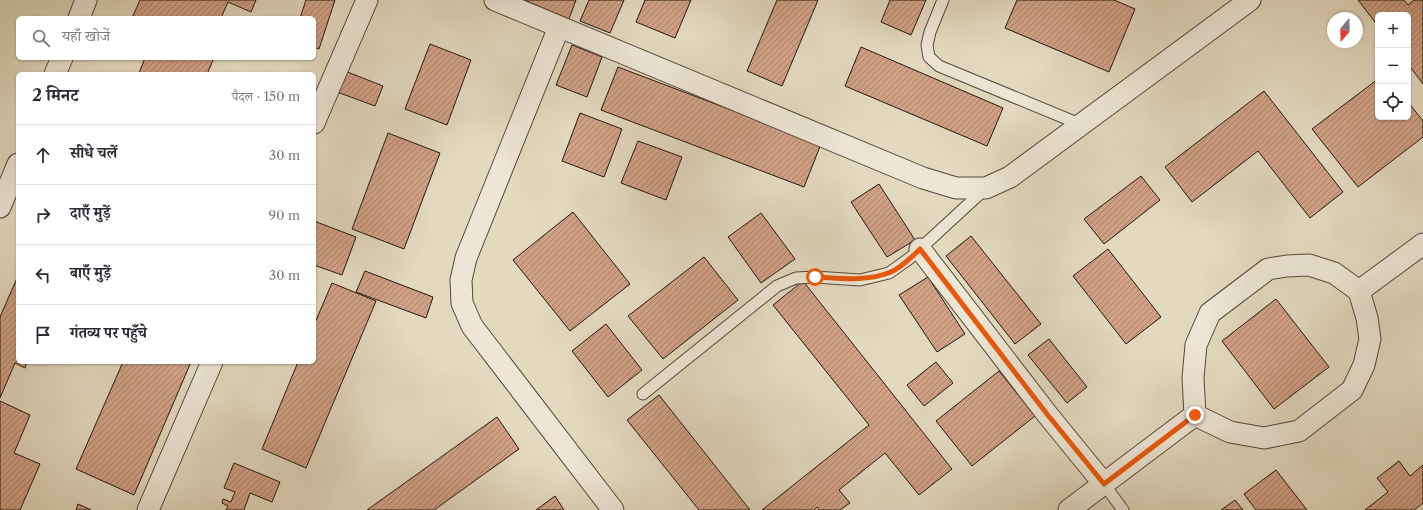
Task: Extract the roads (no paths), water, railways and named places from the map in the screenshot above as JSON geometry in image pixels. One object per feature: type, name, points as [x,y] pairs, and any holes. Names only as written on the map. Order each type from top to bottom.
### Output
[{"type":"street","points":[[79,16],[86,0]]},
{"type":"street","points":[[316,118],[367,0]]},
{"type":"street","points":[[494,0],[923,178],[956,188],[986,188],[1010,177],[1250,0]]},
{"type":"street","points":[[558,27],[466,258],[461,280],[462,303],[472,326],[612,510]]},
{"type":"street","points":[[56,72],[61,60]]},
{"type":"street","points":[[0,207],[16,169]]},
{"type":"street","points":[[1359,291],[1423,244]]},
{"type":"street","points":[[920,249],[1047,414],[1104,484]]},
{"type":"street","points":[[1309,265],[1334,273],[1359,291],[1367,318],[1370,339],[1364,365],[1352,390],[1299,431],[1264,438],[1230,432],[1195,415],[1193,378],[1196,345],[1210,314],[1268,270],[1287,266],[1309,265]]},
{"type":"street","points":[[148,510],[211,364]]},
{"type":"street","points":[[1069,510],[1195,415]]},
{"type":"lane","points":[[943,0],[930,32],[927,45],[929,57],[939,66],[1082,125]]},
{"type":"lane","points":[[643,394],[777,286],[796,278],[815,277],[860,280],[889,273],[910,258],[986,188]]},
{"type":"lane","points":[[1104,484],[1123,510]]}]
